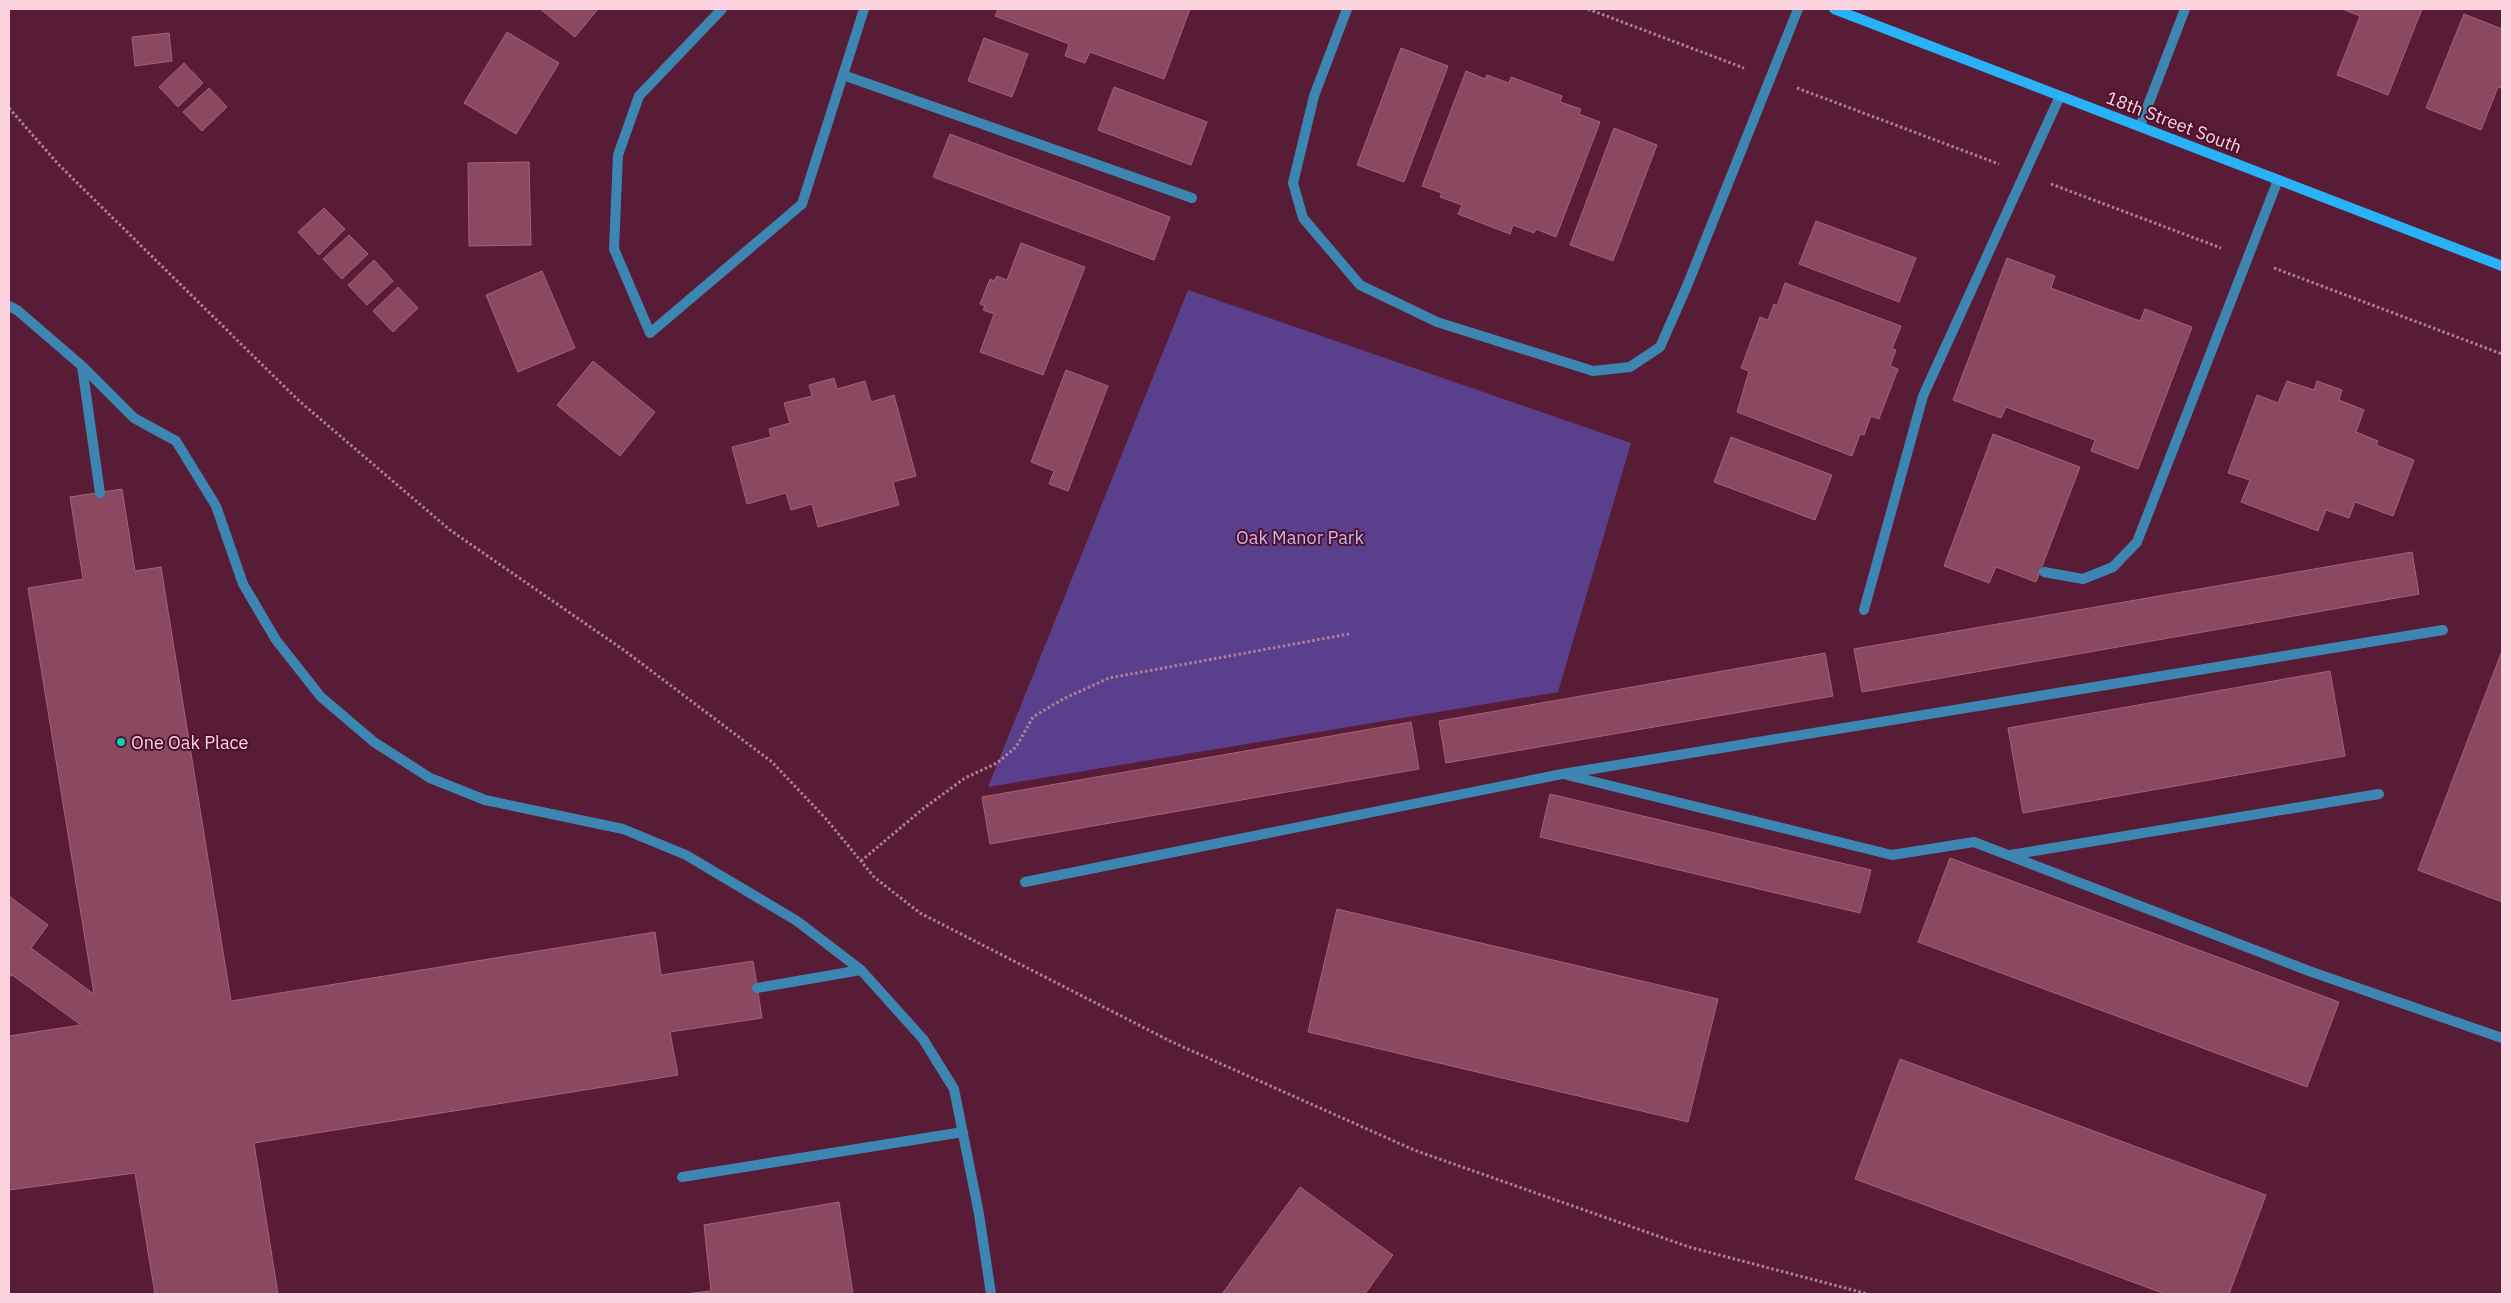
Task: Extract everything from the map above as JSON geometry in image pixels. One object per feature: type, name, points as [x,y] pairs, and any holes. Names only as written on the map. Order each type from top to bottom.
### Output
[{"type":"street","points":[[722,9],[639,96],[618,155],[614,249],[650,333],[802,204],[864,9]]},
{"type":"street","points":[[1347,9],[1314,96],[1292,184],[1302,218],[1360,285],[1437,322],[1593,371],[1630,367],[1660,347],[1687,286],[1798,9]]},
{"type":"street","name":"18th Street South","points":[[1834,9],[2502,266]]},
{"type":"street","points":[[2140,126],[2185,9]]},
{"type":"street","points":[[843,75],[1192,198]]},
{"type":"street","points":[[1864,610],[1923,396],[2060,96]]},
{"type":"street","points":[[2044,572],[2083,579],[2113,567],[2137,542],[2278,180]]},
{"type":"street","points":[[9,306],[17,310],[82,366],[134,418],[176,441],[216,506],[243,584],[276,640],[321,697],[374,742],[430,778],[485,800],[623,829],[686,855],[797,922],[861,970],[923,1039],[954,1089],[979,1214],[991,1294]]},
{"type":"street","points":[[82,366],[100,493]]},
{"type":"street","points":[[1025,882],[1562,774],[2443,630]]},
{"type":"street","points":[[1562,774],[1892,855],[1974,842],[2309,971],[2502,1038]]},
{"type":"street","points":[[2009,856],[2379,794]]},
{"type":"street","points":[[757,988],[861,970]]},
{"type":"street","points":[[682,1177],[963,1132]]},
{"type":"path","points":[[9,108],[60,165],[298,400],[450,530],[625,652],[772,762],[827,820],[874,877],[920,913],[1172,1042],[1414,1150],[1689,1247],[1868,1294]]},
{"type":"path","points":[[861,861],[924,808],[965,778],[997,763],[1016,747],[1032,717],[1070,696],[1109,678],[1349,634]]},
{"type":"green space","name":"Oak Manor Park","points":[[1188,290],[1631,443],[1558,692],[988,787]]},
{"type":"building","points":[[540,9],[598,9],[575,37]]},
{"type":"building","points":[[998,9],[1190,9],[1164,79],[1090,52],[1085,63],[1065,56],[1069,44],[995,16]]},
{"type":"building","points":[[2342,9],[2422,9],[2388,95],[2337,75],[2360,16]]},
{"type":"building","points":[[2464,14],[2502,29],[2502,88],[2498,87],[2481,130],[2426,108]]},
{"type":"building","points":[[507,32],[559,63],[516,134],[464,103]]},
{"type":"building","points":[[169,33],[172,61],[135,66],[132,37]]},
{"type":"building","points":[[984,38],[1028,54],[1012,97],[968,81]]},
{"type":"building","points":[[1401,48],[1448,66],[1404,182],[1357,165]]},
{"type":"building","points":[[184,63],[203,83],[178,107],[159,87]]},
{"type":"building","points":[[1466,71],[1485,79],[1487,75],[1509,83],[1511,77],[1562,96],[1560,102],[1581,109],[1579,114],[1600,122],[1556,237],[1536,229],[1534,233],[1513,225],[1510,234],[1458,214],[1462,205],[1440,197],[1442,193],[1422,186]]},
{"type":"building","points":[[1114,87],[1207,122],[1191,165],[1098,130]]},
{"type":"building","points":[[209,88],[227,107],[202,131],[183,112]]},
{"type":"building","points":[[1614,128],[1657,145],[1613,261],[1570,245]]},
{"type":"building","points":[[950,134],[1170,217],[1154,260],[933,177]]},
{"type":"building","points":[[529,162],[531,245],[469,246],[468,163]]},
{"type":"building","points":[[324,208],[345,229],[319,255],[298,232]]},
{"type":"building","points":[[1816,221],[1916,258],[1899,302],[1799,264]]},
{"type":"building","points":[[349,235],[368,254],[342,279],[323,259]]},
{"type":"building","points":[[1021,243],[1085,267],[1043,375],[980,352],[994,314],[983,310],[985,306],[980,304],[990,279],[994,281],[997,276],[1007,280]]},
{"type":"building","points":[[2007,258],[2055,276],[2051,288],[2140,321],[2145,309],[2192,327],[2138,469],[2091,451],[2095,440],[2006,407],[2001,418],[1953,400]]},
{"type":"building","points":[[374,260],[393,281],[367,305],[348,285]]},
{"type":"building","points":[[542,271],[575,348],[518,372],[486,295]]},
{"type":"building","points":[[1785,283],[1901,326],[1892,349],[1896,350],[1890,366],[1898,369],[1879,419],[1871,416],[1864,435],[1860,434],[1852,456],[1737,412],[1749,371],[1741,368],[1760,317],[1768,320],[1774,304],[1777,306]]},
{"type":"building","points":[[398,287],[418,308],[393,332],[373,311]]},
{"type":"building","points":[[593,361],[655,412],[620,456],[557,405]]},
{"type":"building","points":[[1066,370],[1108,386],[1068,491],[1049,484],[1054,471],[1031,462]]},
{"type":"building","points":[[834,378],[837,389],[865,381],[871,402],[894,395],[916,476],[893,482],[899,505],[818,527],[812,504],[791,510],[786,493],[747,504],[732,447],[771,437],[769,429],[790,423],[784,403],[812,396],[809,385]]},
{"type":"building","points":[[2287,381],[2314,390],[2317,381],[2342,390],[2339,400],[2364,410],[2356,432],[2378,441],[2376,445],[2414,460],[2393,516],[2355,502],[2349,518],[2326,510],[2318,531],[2241,502],[2250,480],[2228,473],[2257,395],[2278,403]]},
{"type":"building","points":[[1993,434],[2080,467],[2036,582],[1996,567],[1989,583],[1944,566]]},
{"type":"building","points":[[1731,437],[1832,475],[1815,520],[1714,482]]},
{"type":"building","name":"One Oak Place","points":[[122,489],[135,571],[161,567],[231,1001],[655,932],[661,975],[753,961],[762,1018],[670,1032],[678,1075],[254,1143],[278,1294],[155,1294],[135,1173],[9,1190],[9,1036],[81,1025],[12,975],[9,978],[9,896],[48,925],[31,948],[94,994],[28,588],[83,579],[70,497]]},
{"type":"building","points":[[2412,552],[2419,594],[1862,692],[1854,649]]},
{"type":"building","points":[[2502,651],[2502,902],[2418,870]]},
{"type":"building","points":[[1825,653],[1833,696],[1446,763],[1439,721]]},
{"type":"building","points":[[2330,671],[2345,756],[2023,813],[2008,728]]},
{"type":"building","points":[[1411,722],[1419,769],[990,844],[982,797]]},
{"type":"building","points":[[1550,794],[1871,870],[1860,913],[1540,837]]},
{"type":"building","points":[[1950,858],[2339,1002],[2307,1087],[1918,942]]},
{"type":"building","points":[[1337,909],[1718,999],[1688,1122],[1308,1032]]},
{"type":"building","points":[[1900,1059],[2266,1195],[2229,1294],[2165,1294],[1855,1179]]},
{"type":"building","points":[[1300,1187],[1393,1255],[1365,1294],[1222,1294]]},
{"type":"building","points":[[839,1202],[853,1294],[684,1294],[711,1291],[704,1225]]},
{"type":"place","name":"One Oak Place","points":[[121,742]]}]
